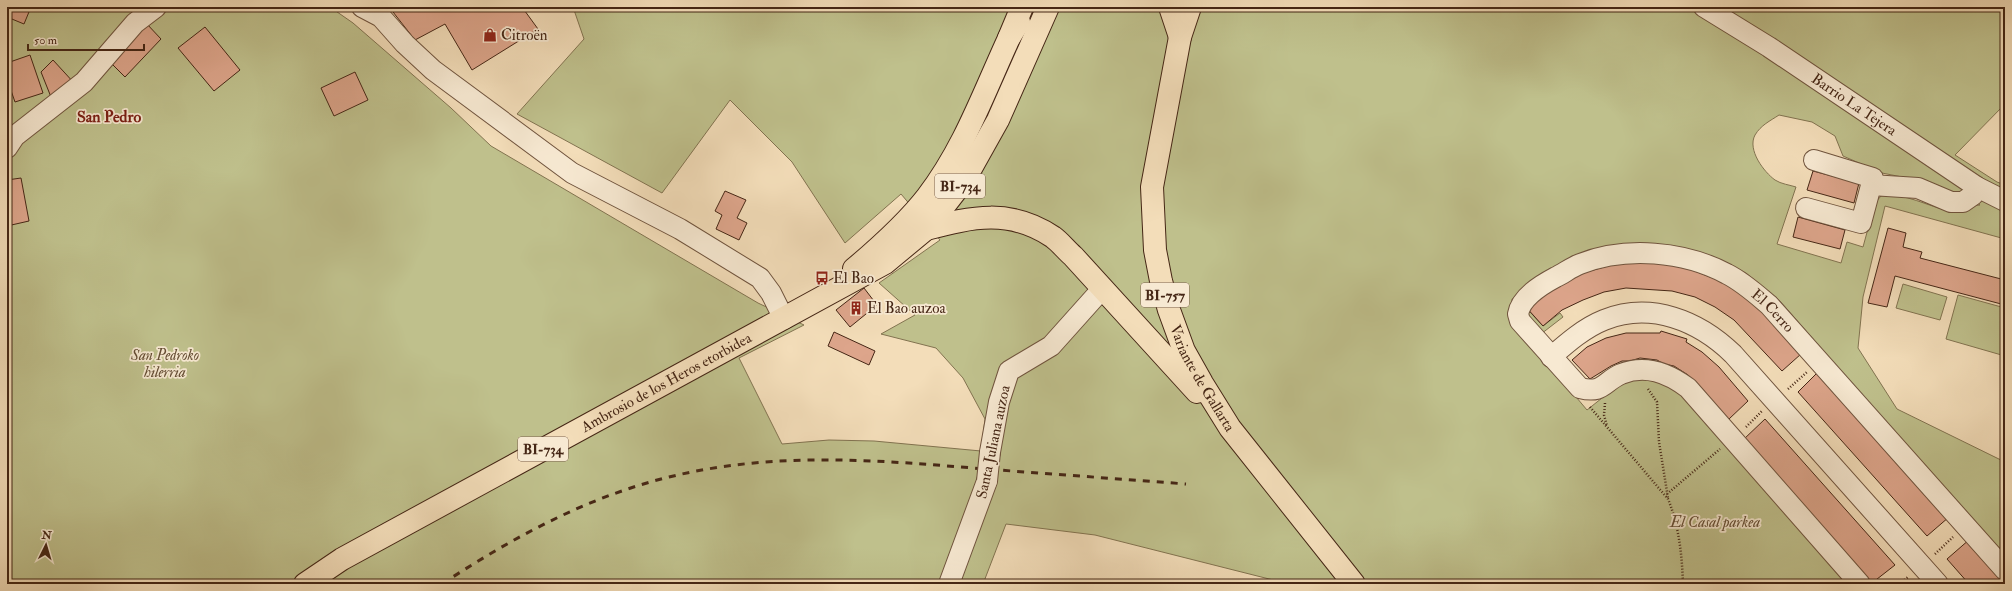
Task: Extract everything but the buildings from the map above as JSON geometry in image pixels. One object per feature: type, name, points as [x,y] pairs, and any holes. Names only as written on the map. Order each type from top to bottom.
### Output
[{"type":"main road","points":[[1009,38],[1022,7]]},
{"type":"main road","name":"BI-734","points":[[819,298],[885,243],[927,197],[951,161],[965,135],[1009,38],[1028,7]]},
{"type":"main road","name":"BI-734","points":[[819,298],[885,263],[926,229],[965,179],[998,120],[1048,7]]},
{"type":"main road","name":"Variante de Gallarta","points":[[1170,7],[1180,37]]},
{"type":"main road","name":"Variante de Gallarta","points":[[1190,7],[1180,37],[1152,187],[1155,250],[1161,281],[1169,310],[1184,351],[1230,428],[1354,584]]},
{"type":"main road","points":[[926,229],[963,220],[997,216],[1028,225],[1053,237],[1073,256],[1230,428]]},
{"type":"main road","name":"Ambrosio de los Heros etorbidea","points":[[305,584],[342,559],[784,319],[819,298]]},
{"type":"street","points":[[7,148],[15,136],[84,82],[135,23],[156,7]]},
{"type":"street","points":[[362,7],[381,17],[405,44],[433,70],[572,173],[680,229],[760,278],[771,293],[784,319]]},
{"type":"street","name":"Barrio La Tejera","points":[[1704,7],[1769,47],[1977,187],[2005,201]]},
{"type":"street","points":[[1806,208],[1861,223],[1873,178],[1814,160]]},
{"type":"street","points":[[1871,185],[1918,188],[1951,202],[1963,202],[1973,195],[1977,187]]},
{"type":"street","name":"El Cerro","points":[[1580,388],[1520,321],[1518,314],[1522,302],[1547,282],[1580,264],[1613,255],[1648,253],[1701,263],[1728,274],[1769,305],[2005,570]]},
{"type":"street","name":"Santa Juliana auzoa","points":[[949,584],[987,481],[990,452],[999,402],[1009,371],[1051,346],[1102,289]]},
{"type":"street","points":[[1551,357],[1582,332],[1604,320],[1621,315],[1664,315],[1699,327],[1717,339],[1733,354],[1938,584]]},
{"type":"street","points":[[1580,388],[1597,390],[1621,374],[1634,371],[1654,371],[1672,377],[1688,388],[1733,438],[1792,510],[1860,584]]},
{"type":"path","points":[[1785,391],[1799,379]]},
{"type":"path","points":[[1642,387],[1647,388],[1657,402],[1659,442],[1668,499],[1675,516],[1682,559],[1683,584]]},
{"type":"path","points":[[1580,388],[1585,401],[1668,499]]},
{"type":"path","points":[[1605,401],[1604,415],[1607,427]]},
{"type":"path","points":[[1745,427],[1760,413]]},
{"type":"path","points":[[1667,494],[1724,446]]},
{"type":"path","points":[[1944,545],[1958,532]]},
{"type":"path","points":[[1900,584],[1906,578]]},
{"type":"green space","points":[[7,7],[330,7],[353,23],[451,108],[491,146],[758,303],[804,325],[739,358],[782,444],[829,440],[874,441],[981,451],[985,419],[963,378],[936,348],[881,334],[915,315],[879,283],[940,240],[901,194],[845,243],[792,162],[730,100],[662,193],[517,114],[584,39],[573,7],[2005,7],[2005,104],[1955,155],[1997,182],[2005,185],[2005,239],[1885,206],[1863,297],[1858,348],[1897,409],[2005,462],[2005,560],[1780,301],[1746,273],[1720,260],[1553,270],[1512,299],[1511,311],[1513,322],[1587,410],[1612,390],[1633,378],[1664,380],[1687,397],[1851,584],[1289,584],[1095,535],[1006,524],[983,584],[7,584]],"holes":[[[1779,115],[1812,122],[1835,136],[1843,156],[1882,173],[1917,180],[1958,197],[1964,193],[1980,205],[1972,206],[1959,211],[1951,211],[1899,196],[1881,196],[1875,203],[1863,247],[1847,242],[1841,263],[1777,244],[1796,187],[1777,181],[1766,172],[1755,154],[1753,141],[1760,128]]]},
{"type":"green space","points":[[1903,284],[1947,297],[1940,320],[1896,308]]},
{"type":"green space","points":[[1958,295],[2005,308],[2005,356],[1946,339]]},
{"type":"green space","points":[[1530,312],[1543,326],[1560,313],[1563,317],[1541,334],[1526,316]]},
{"type":"railway","points":[[442,584],[523,535],[580,508],[639,485],[709,469],[787,461],[865,461],[1186,484]]},
{"type":"place","name":"Citroën","points":[[490,35]]},
{"type":"place","name":"El Bao","points":[[822,278]]},
{"type":"place","name":"El Bao auzoa","points":[[856,308]]},
{"type":"district","name":"San Pedro","points":[[109,116]]},
{"type":"park label","name":"San Pedroko hilerria","points":[[165,364]]},
{"type":"park label","name":"El Casal parkea","points":[[1715,522]]}]
